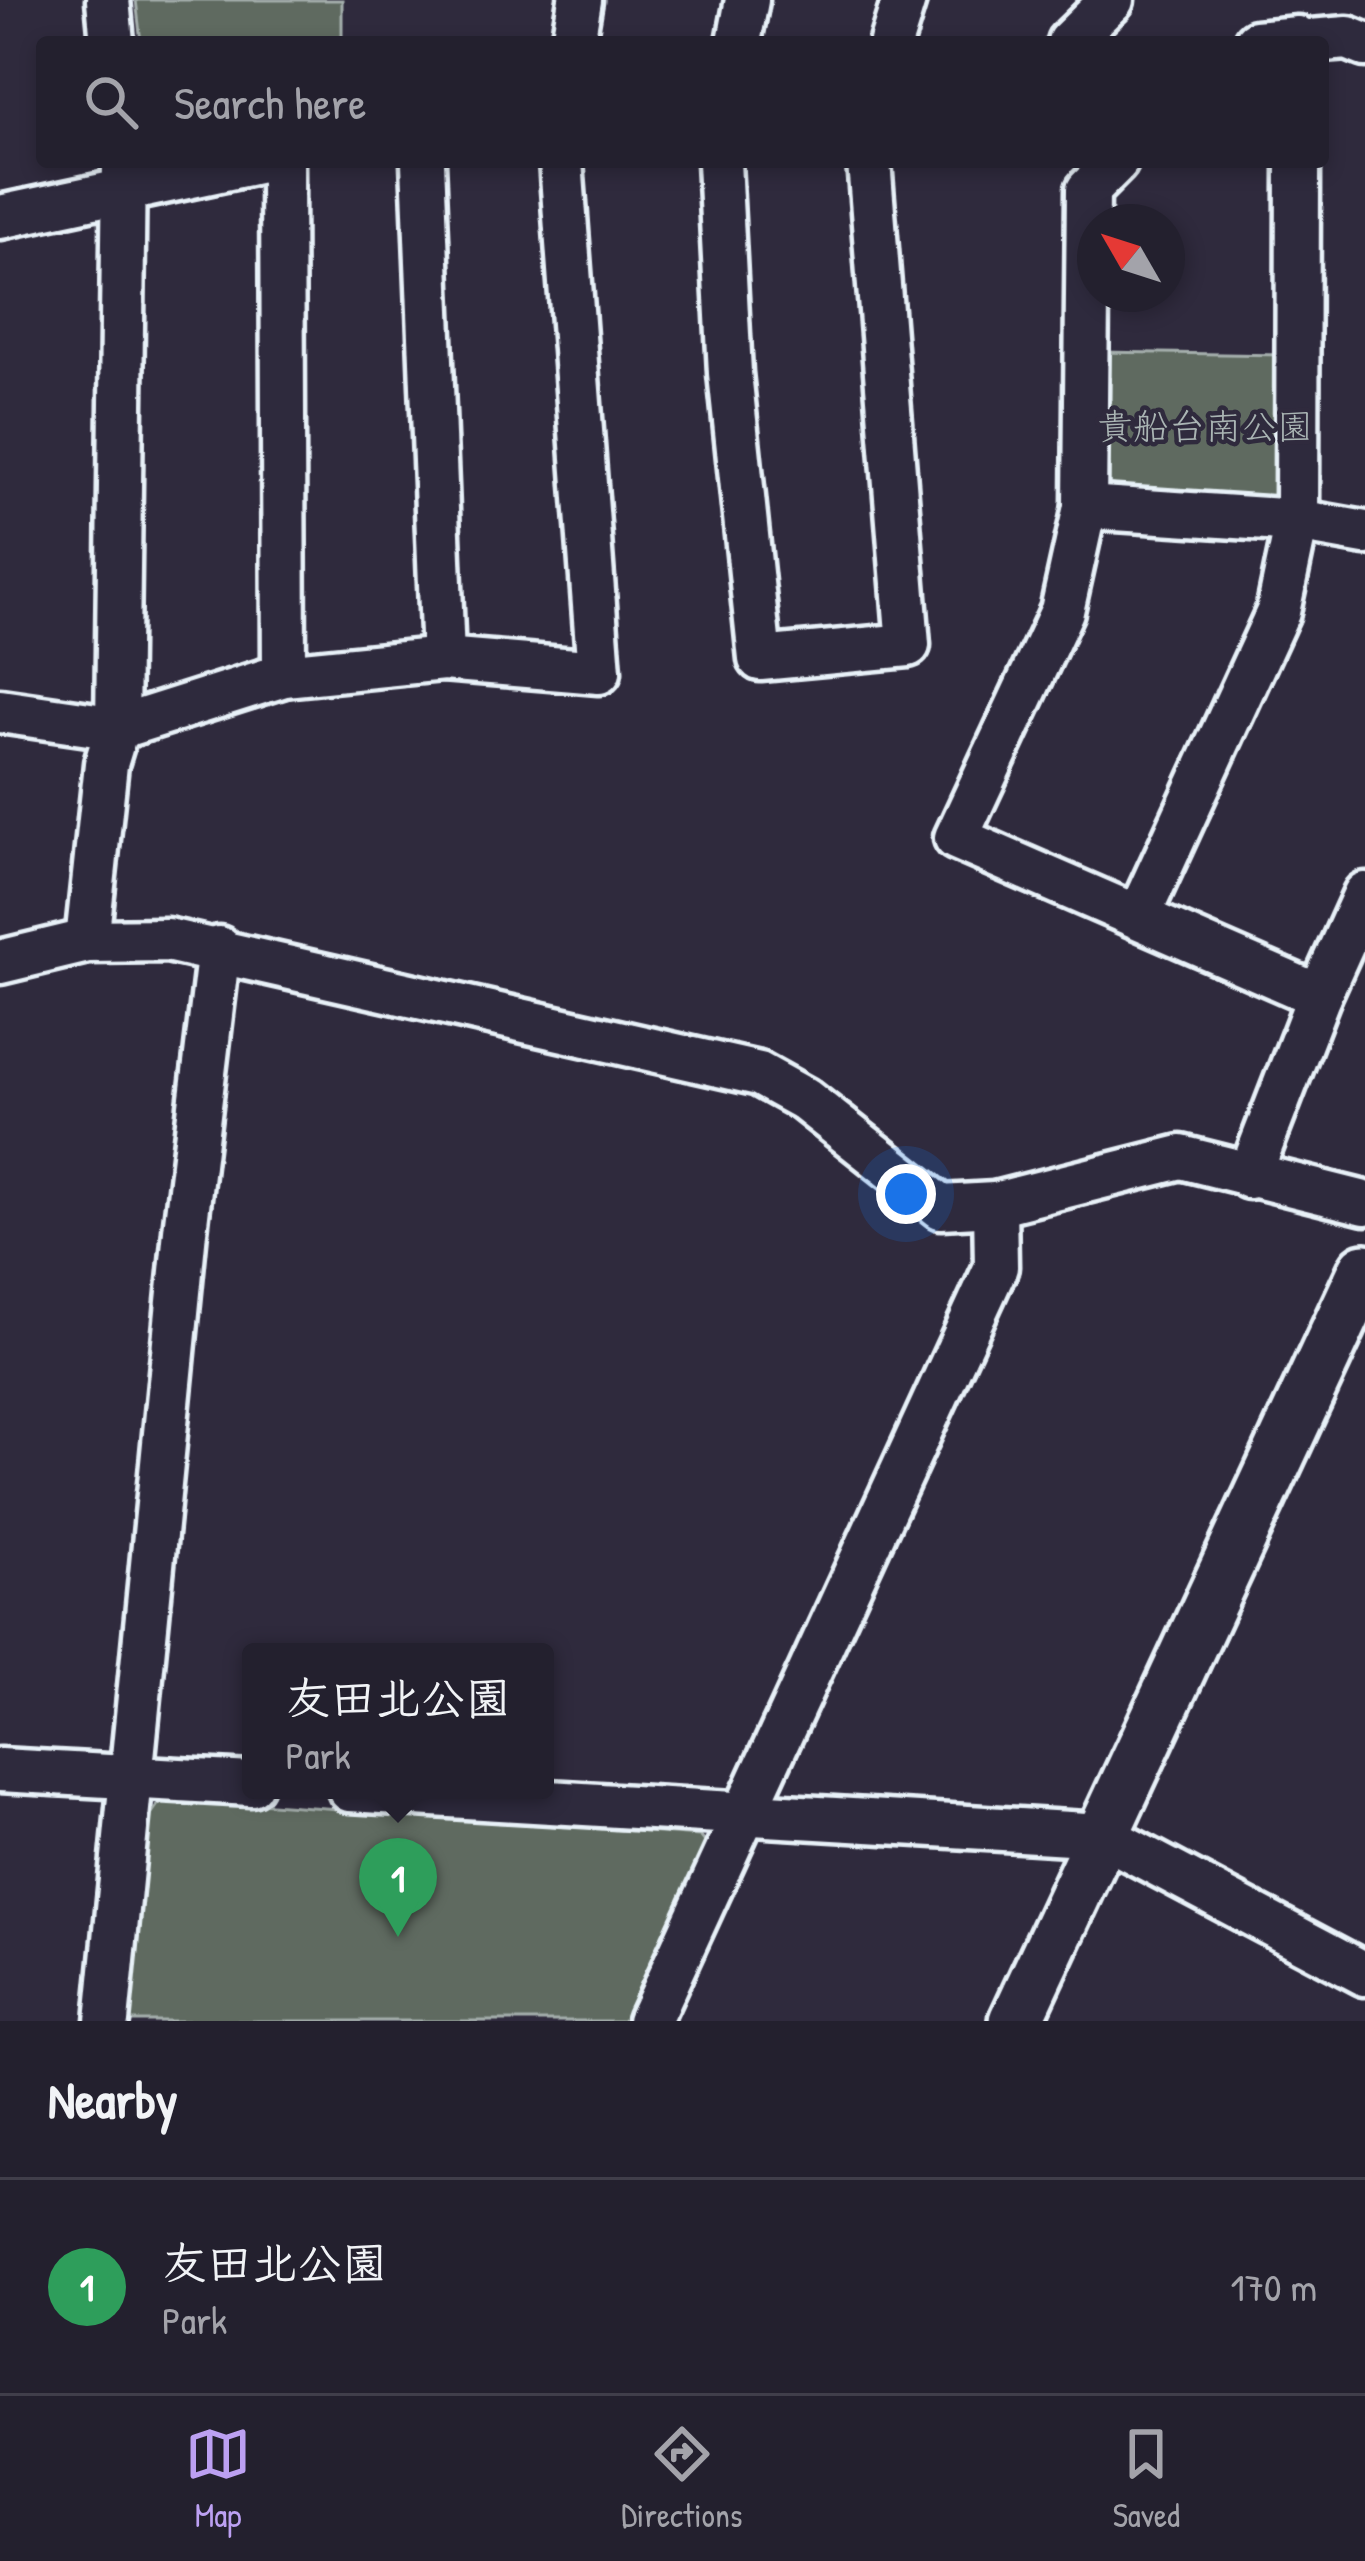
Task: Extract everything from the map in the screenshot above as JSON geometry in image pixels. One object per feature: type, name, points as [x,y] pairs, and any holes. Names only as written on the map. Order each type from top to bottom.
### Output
[{"type":"street","points":[[108,0],[111,36]]},
{"type":"street","points":[[574,36],[580,0]]},
{"type":"street","points":[[740,36],[747,0]]},
{"type":"street","points":[[893,36],[904,0]]},
{"type":"street","points":[[1075,36],[1112,0]]},
{"type":"street","points":[[1329,39],[1348,38],[1365,45]]},
{"type":"street","points":[[0,217],[126,177],[205,168]]},
{"type":"street","points":[[282,168],[284,675]]},
{"type":"street","points":[[423,168],[443,659]]},
{"type":"street","points":[[0,711],[117,728],[284,675],[443,659],[599,672],[561,168]]},
{"type":"street","points":[[719,168],[730,373],[760,659],[908,645],[869,168]]},
{"type":"street","points":[[1110,168],[1088,190],[1085,507],[1062,611],[956,838],[1319,996]]},
{"type":"street","points":[[1139,915],[1278,612],[1297,521],[1298,168]]},
{"type":"street","points":[[88,941],[106,764],[117,728],[126,177]]},
{"type":"street","points":[[1085,507],[1297,521],[1365,532]]},
{"type":"street","points":[[1249,1178],[1319,996],[1365,894]]},
{"type":"street","points":[[0,962],[88,941],[166,940],[219,948],[758,1074],[804,1099],[941,1208],[995,1204],[1181,1157],[1249,1178],[1365,1203]]},
{"type":"street","points":[[107,2021],[219,948]]},
{"type":"street","points":[[649,2021],[740,1814],[996,1267],[995,1204]]},
{"type":"street","points":[[1016,2021],[1365,1270]]},
{"type":"street","points":[[0,1770],[242,1783]]},
{"type":"street","points":[[496,1799],[1102,1835],[1365,1974]]},
{"type":"green space","points":[[136,0],[342,0],[342,36],[140,36]]},
{"type":"green space","name":"貴船台南公園","points":[[1098,352],[1284,355],[1279,505],[1099,487]]},
{"type":"green space","points":[[164,1796],[700,1836],[711,1849],[687,1886],[628,2021],[121,2021],[148,1819]]},
{"type":"place","name":"友田北公園","points":[[398,1937]]}]
